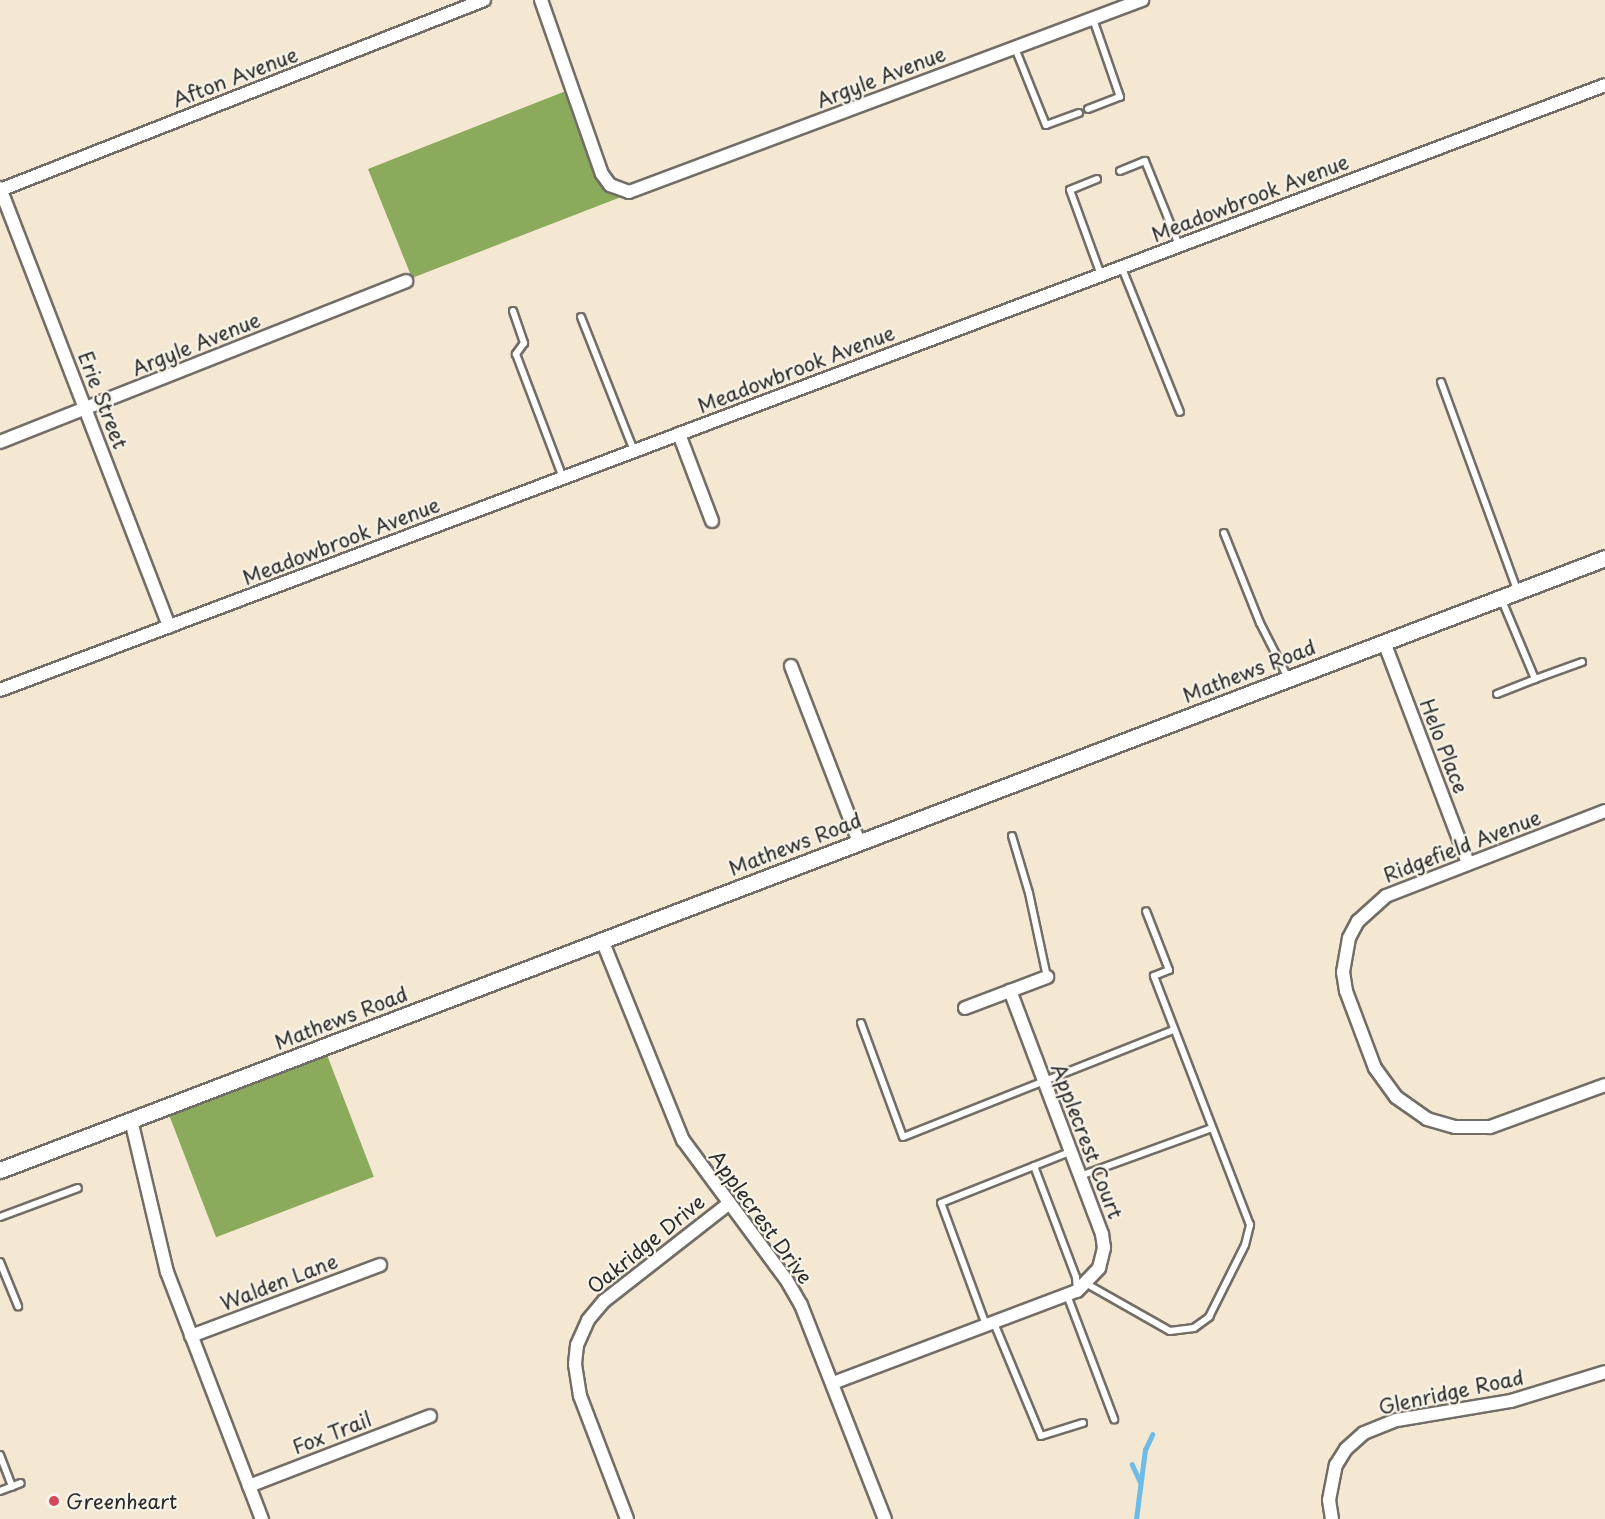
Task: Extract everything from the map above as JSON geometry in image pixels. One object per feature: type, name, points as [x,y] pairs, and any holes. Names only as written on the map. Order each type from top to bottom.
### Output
[{"type":"street","name":"Afton Avenue","points":[[0,189],[484,0]]},
{"type":"street","name":"Argyle Avenue","points":[[541,0],[602,174],[610,184],[634,192],[1142,0]]},
{"type":"street","name":"Meadowbrook Avenue","points":[[0,690],[1605,84]]},
{"type":"street","name":"Erie Street","points":[[0,189],[169,627]]},
{"type":"street","name":"Argyle Avenue","points":[[0,442],[86,410],[406,281]]},
{"type":"street","points":[[679,434],[712,521]]},
{"type":"street","name":"Mathews Road","points":[[0,1170],[1605,558]]},
{"type":"street","name":"Helo Place","points":[[1384,642],[1468,863]]},
{"type":"street","points":[[791,666],[859,842]]},
{"type":"street","name":"Ridgefield Avenue","points":[[1605,811],[1468,863],[1375,903],[1349,938],[1343,972],[1346,991],[1375,1068],[1396,1097],[1426,1119],[1455,1127],[1490,1127],[1605,1085]]},
{"type":"street","name":"Applecrest Drive","points":[[602,940],[669,1112],[683,1140],[728,1204],[786,1279],[812,1328],[885,1519]]},
{"type":"street","points":[[965,1008],[1047,977]]},
{"type":"street","name":"Applecrest Court","points":[[1010,991],[1080,1176],[1104,1248],[1099,1268],[1077,1290]]},
{"type":"street","points":[[131,1120],[167,1272],[261,1519]]},
{"type":"street","name":"Oakridge Drive","points":[[627,1519],[580,1396],[575,1364],[577,1345],[588,1320],[604,1301],[728,1204]]},
{"type":"street","name":"Walden Lane","points":[[191,1336],[380,1265]]},
{"type":"street","points":[[833,1383],[1077,1290]]},
{"type":"street","name":"Glenridge Road","points":[[1332,1519],[1329,1500],[1336,1465],[1364,1433],[1397,1420],[1511,1401],[1605,1372]]},
{"type":"street","name":"Fox Trail","points":[[249,1486],[429,1416]]},
{"type":"lane","points":[[1088,108],[1120,97],[1093,19]]},
{"type":"lane","points":[[1015,48],[1046,125],[1079,113]]},
{"type":"lane","points":[[1120,171],[1145,161],[1179,245]]},
{"type":"lane","points":[[1097,179],[1070,190],[1101,275]]},
{"type":"lane","points":[[1122,267],[1179,412]]},
{"type":"lane","points":[[513,311],[524,343],[516,354],[563,478]]},
{"type":"lane","points":[[581,317],[634,451]]},
{"type":"lane","points":[[1441,382],[1517,591]]},
{"type":"lane","points":[[1224,533],[1260,623],[1288,678]]},
{"type":"lane","points":[[1501,597],[1535,680]]},
{"type":"lane","points":[[1497,694],[1581,662]]},
{"type":"lane","points":[[1012,836],[1029,893],[1047,977]]},
{"type":"lane","points":[[1077,1290],[1170,1331],[1194,1328],[1209,1317],[1245,1245],[1250,1225],[1154,976],[1169,970],[1146,910]]},
{"type":"lane","points":[[861,1023],[903,1137],[1173,1030]]},
{"type":"lane","points":[[1080,1176],[1212,1128]]},
{"type":"lane","points":[[1070,1152],[941,1203],[990,1325],[1041,1436],[1083,1423]]},
{"type":"lane","points":[[1034,1166],[1077,1290],[1114,1419]]},
{"type":"lane","points":[[0,1217],[78,1188]]},
{"type":"lane","points":[[0,1262],[18,1306]]},
{"type":"lane","points":[[0,1455],[1,1463],[12,1487]]},
{"type":"lane","points":[[0,1491],[21,1483]]},
{"type":"green space","points":[[571,89],[602,174],[634,192],[412,278],[368,169]]},
{"type":"green space","points":[[324,1047],[374,1177],[216,1237],[166,1108]]},
{"type":"waterway","points":[[1136,1519],[1145,1450],[1152,1435]]},
{"type":"waterway","points":[[1132,1464],[1140,1481]]},
{"type":"place","name":"Greenheart","points":[[54,1501]]}]
